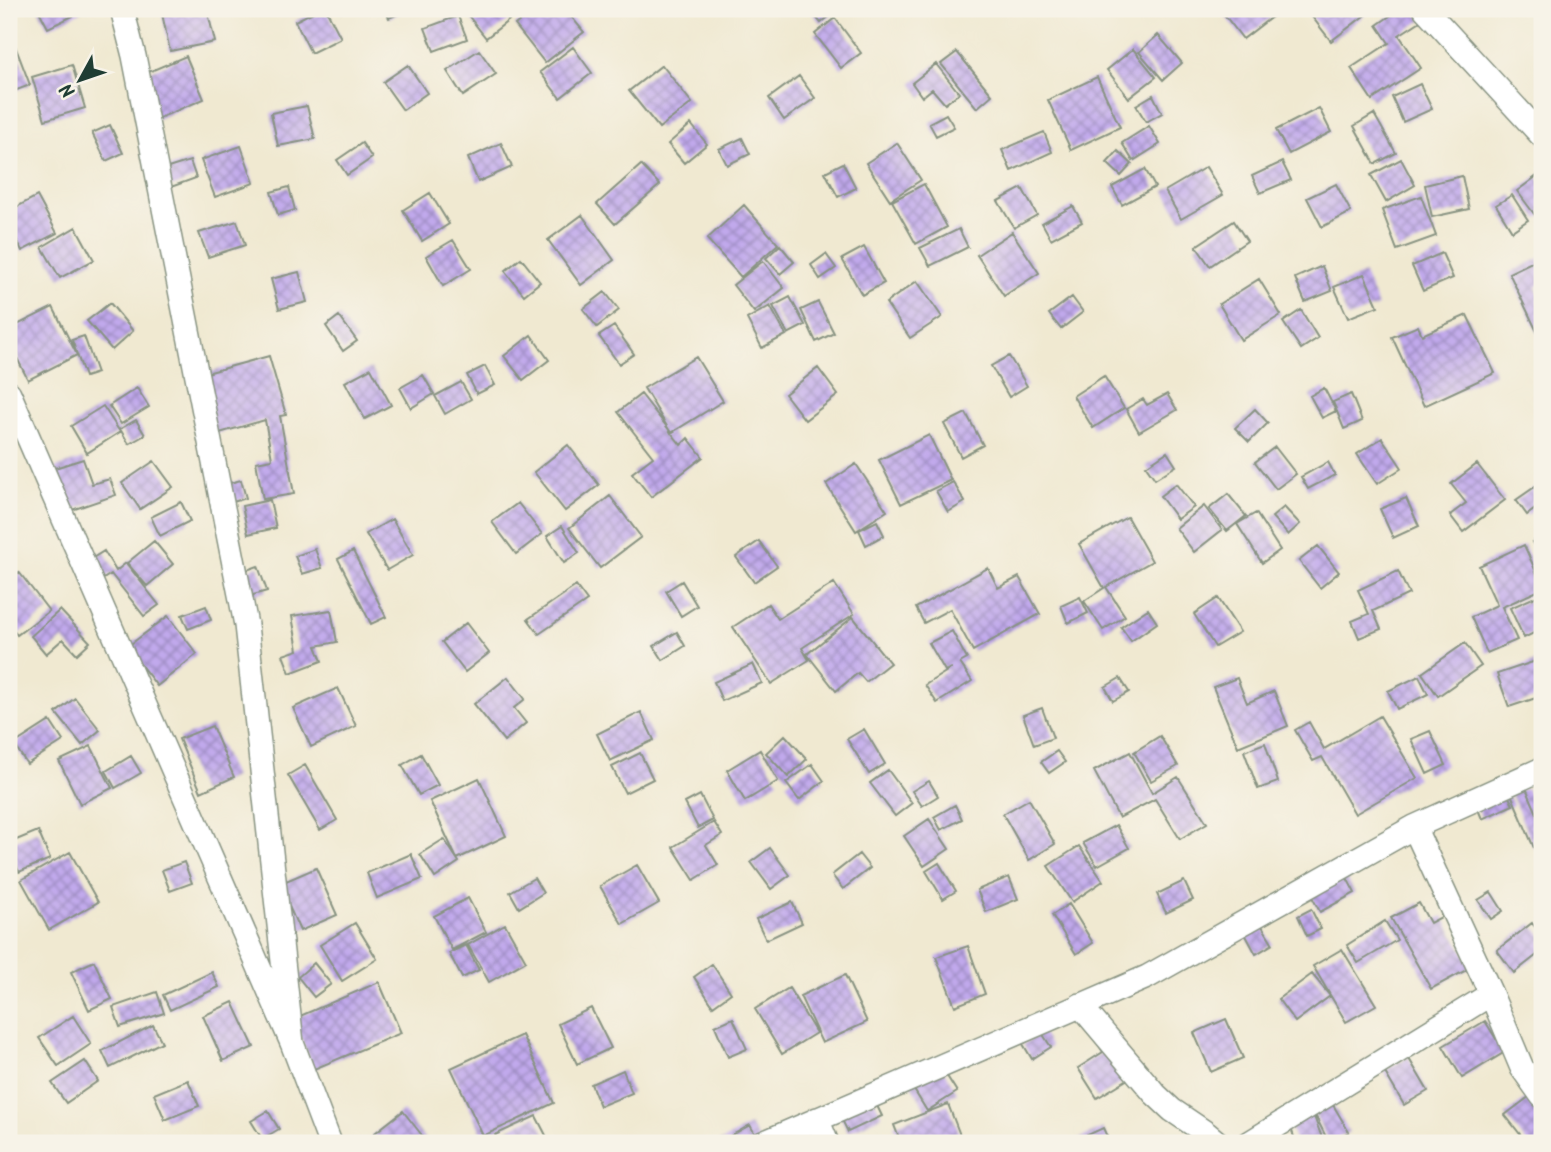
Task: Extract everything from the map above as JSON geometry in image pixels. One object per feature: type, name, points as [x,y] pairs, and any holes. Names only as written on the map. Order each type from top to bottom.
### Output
[{"type":"street","points":[[122,9],[246,625],[292,1043]]},
{"type":"street","points":[[1425,9],[1542,136]]},
{"type":"street","points":[[9,393],[292,1043],[321,1140]]},
{"type":"street","points":[[763,1143],[1147,977],[1414,827],[1542,769]]},
{"type":"street","points":[[1414,827],[1522,1068],[1542,1096]]},
{"type":"street","points":[[1249,1143],[1491,994]]},
{"type":"street","points":[[1080,1005],[1155,1094],[1172,1110],[1218,1143]]},
{"type":"street","points":[[817,1119],[827,1143]]},
{"type":"building","points":[[38,9],[79,9],[81,12],[48,28]]},
{"type":"building","points":[[161,9],[207,9],[215,42],[170,51]]},
{"type":"building","points":[[319,9],[326,9],[341,38],[311,53],[295,21]]},
{"type":"building","points":[[384,9],[409,9],[389,18]]},
{"type":"building","points":[[474,9],[500,9],[509,20],[486,38],[467,14]]},
{"type":"building","points":[[535,9],[565,9],[584,32],[545,63],[515,25]]},
{"type":"building","points":[[809,9],[838,9],[821,23]]},
{"type":"building","points":[[1220,9],[1282,9],[1243,39]]},
{"type":"building","points":[[1306,9],[1373,9],[1331,41]]},
{"type":"building","points":[[1400,9],[1414,9],[1422,20],[1399,35],[1421,68],[1372,100],[1351,68],[1389,43],[1377,25]]},
{"type":"building","points":[[458,16],[467,39],[434,51],[425,28]]},
{"type":"building","points":[[835,18],[861,53],[841,68],[815,34]]},
{"type":"building","points":[[1158,35],[1182,63],[1163,80],[1139,52]]},
{"type":"building","points":[[14,43],[30,85],[9,93],[9,45]]},
{"type":"building","points":[[573,47],[592,73],[560,98],[540,72]]},
{"type":"building","points":[[1133,49],[1156,77],[1129,98],[1107,70]]},
{"type":"building","points":[[479,50],[496,74],[463,96],[447,71]]},
{"type":"building","points":[[957,52],[992,95],[977,108],[941,64]]},
{"type":"building","points":[[186,56],[204,99],[157,119],[139,76]]},
{"type":"building","points":[[936,64],[959,93],[945,104],[932,89],[922,97],[912,83]]},
{"type":"building","points":[[72,65],[85,108],[45,120],[32,77]]},
{"type":"building","points":[[408,65],[427,93],[403,110],[383,82]]},
{"type":"building","points":[[662,65],[692,103],[659,128],[629,91]]},
{"type":"building","points":[[799,76],[815,98],[784,120],[769,98]]},
{"type":"building","points":[[1097,77],[1120,127],[1071,150],[1048,100]]},
{"type":"building","points":[[1420,84],[1432,109],[1403,122],[1392,97]]},
{"type":"building","points":[[1153,95],[1162,113],[1146,122],[1136,105]]},
{"type":"building","points":[[307,106],[315,139],[278,146],[271,113]]},
{"type":"building","points":[[1319,108],[1331,132],[1289,154],[1276,130]]},
{"type":"building","points":[[946,114],[954,127],[936,136],[929,123]]},
{"type":"building","points":[[1374,114],[1396,153],[1375,164],[1354,126]]},
{"type":"building","points":[[691,124],[707,144],[684,163],[668,144]]},
{"type":"building","points":[[110,125],[123,153],[106,161],[92,133]]},
{"type":"building","points":[[1149,126],[1160,144],[1133,161],[1122,143]]},
{"type":"building","points":[[1044,132],[1052,152],[1011,171],[1002,150]]},
{"type":"building","points":[[742,138],[750,154],[727,165],[719,149]]},
{"type":"building","points":[[362,143],[372,158],[347,175],[337,160]]},
{"type":"building","points":[[501,143],[512,167],[478,182],[468,158]]},
{"type":"building","points":[[897,143],[921,180],[890,200],[866,163]]},
{"type":"building","points":[[241,146],[254,183],[215,197],[201,160]]},
{"type":"building","points":[[1118,151],[1132,164],[1121,176],[1107,163]]},
{"type":"building","points":[[1401,159],[1415,185],[1386,202],[1371,175]]},
{"type":"building","points":[[190,161],[196,178],[171,187],[165,169]]},
{"type":"building","points":[[1282,162],[1291,180],[1260,193],[1252,176]]},
{"type":"building","points":[[843,163],[856,188],[838,197],[825,172]]},
{"type":"building","points":[[641,165],[660,185],[615,224],[597,204]]},
{"type":"building","points":[[1206,167],[1223,195],[1181,219],[1165,191]]},
{"type":"building","points":[[1145,169],[1155,187],[1122,205],[1112,187]]},
{"type":"building","points":[[1462,176],[1469,209],[1432,217],[1425,185]]},
{"type":"building","points":[[1537,176],[1542,183],[1542,216],[1538,219],[1517,191]]},
{"type":"building","points":[[924,184],[947,227],[916,244],[892,201]]},
{"type":"building","points":[[1336,184],[1351,212],[1322,227],[1307,198]]},
{"type":"building","points":[[289,187],[295,210],[278,215],[271,192]]},
{"type":"building","points":[[1022,188],[1037,215],[1014,228],[998,201]]},
{"type":"building","points":[[430,193],[449,224],[422,241],[403,210]]},
{"type":"building","points":[[1512,195],[1528,220],[1512,231],[1496,205]]},
{"type":"building","points":[[37,196],[57,233],[22,251],[9,224],[9,211]]},
{"type":"building","points":[[1421,196],[1436,236],[1397,250],[1382,210]]},
{"type":"building","points":[[744,205],[778,244],[741,277],[707,239]]},
{"type":"building","points":[[1073,206],[1082,222],[1051,239],[1042,223]]},
{"type":"building","points":[[582,215],[614,260],[581,285],[548,240]]},
{"type":"building","points":[[237,221],[245,245],[208,257],[199,233]]},
{"type":"building","points":[[1234,221],[1247,241],[1210,266],[1196,246]]},
{"type":"building","points":[[76,227],[94,260],[60,278],[42,247]]},
{"type":"building","points":[[959,229],[968,247],[930,266],[920,248]]},
{"type":"building","points":[[1012,232],[1039,273],[1004,296],[977,255]]},
{"type":"building","points":[[453,240],[471,269],[443,286],[426,256]]},
{"type":"building","points":[[780,245],[794,262],[780,274],[766,258]]},
{"type":"building","points":[[864,247],[884,283],[862,295],[842,259]]},
{"type":"building","points":[[1442,253],[1453,278],[1423,291],[1412,266]]},
{"type":"building","points":[[826,254],[836,268],[820,279],[811,265]]},
{"type":"building","points":[[1542,257],[1542,284],[1536,287],[1542,300],[1542,342],[1509,273]]},
{"type":"building","points":[[521,258],[540,282],[524,295],[505,271]]},
{"type":"building","points":[[763,261],[784,288],[754,312],[733,285]]},
{"type":"building","points":[[1322,266],[1332,291],[1305,302],[1295,278]]},
{"type":"building","points":[[299,272],[307,302],[279,309],[271,279]]},
{"type":"building","points":[[1364,274],[1378,306],[1348,318],[1334,287]]},
{"type":"building","points":[[1259,279],[1281,315],[1241,340],[1219,304]]},
{"type":"building","points":[[917,281],[942,317],[910,338],[886,303]]},
{"type":"building","points":[[605,292],[619,310],[597,327],[583,309]]},
{"type":"building","points":[[790,297],[805,325],[788,334],[773,306]]},
{"type":"building","points":[[1072,297],[1083,312],[1061,329],[1049,314]]},
{"type":"building","points":[[818,302],[834,333],[816,342],[801,310]]},
{"type":"building","points":[[110,303],[133,331],[112,350],[87,321]]},
{"type":"building","points":[[770,306],[786,335],[762,348],[747,319]]},
{"type":"building","points":[[53,307],[77,355],[28,380],[9,342],[9,329]]},
{"type":"building","points":[[1301,310],[1318,338],[1301,349],[1283,322]]},
{"type":"building","points":[[1467,315],[1495,373],[1424,406],[1392,337],[1418,326],[1422,335]]},
{"type":"building","points":[[339,316],[357,341],[343,351],[326,326]]},
{"type":"building","points":[[614,326],[634,354],[619,364],[599,336]]},
{"type":"building","points":[[531,335],[549,360],[523,380],[504,356]]},
{"type":"building","points":[[84,336],[97,373],[85,377],[72,340]]},
{"type":"building","points":[[269,356],[286,415],[280,416],[294,494],[263,499],[256,462],[272,459],[265,420],[209,436],[192,377]]},
{"type":"building","points":[[1009,356],[1027,386],[1009,397],[991,366]]},
{"type":"building","points":[[696,357],[723,401],[671,433],[644,388]]},
{"type":"building","points":[[485,366],[495,385],[477,394],[467,375]]},
{"type":"building","points":[[371,368],[391,405],[365,419],[345,382]]},
{"type":"building","points":[[818,368],[838,395],[805,420],[785,394]]},
{"type":"building","points":[[423,375],[434,394],[411,408],[400,388]]},
{"type":"building","points":[[1104,376],[1124,408],[1093,428],[1073,396]]},
{"type":"building","points":[[461,382],[471,399],[445,414],[435,396]]},
{"type":"building","points":[[137,388],[149,407],[121,424],[109,406]]},
{"type":"building","points":[[1324,388],[1336,411],[1322,418],[1310,396]]},
{"type":"building","points":[[641,394],[681,445],[688,438],[703,457],[651,497],[632,473],[653,457],[618,412]]},
{"type":"building","points":[[1167,394],[1177,410],[1139,432],[1126,409],[1143,399],[1147,405]]},
{"type":"building","points":[[1351,394],[1362,421],[1344,429],[1333,402]]},
{"type":"building","points":[[103,406],[120,432],[87,453],[71,426]]},
{"type":"building","points":[[1255,409],[1268,423],[1249,442],[1235,428]]},
{"type":"building","points":[[966,413],[983,445],[961,457],[944,424]]},
{"type":"building","points":[[136,420],[145,435],[129,444],[120,429]]},
{"type":"building","points":[[929,435],[951,480],[901,504],[879,460]]},
{"type":"building","points":[[1382,438],[1402,468],[1377,484],[1357,454]]},
{"type":"building","points":[[568,445],[599,485],[565,511],[534,472]]},
{"type":"building","points":[[1275,447],[1296,474],[1276,489],[1255,462]]},
{"type":"building","points":[[1167,452],[1176,466],[1155,479],[1146,466]]},
{"type":"building","points":[[83,459],[92,484],[110,479],[116,495],[69,511],[55,468]]},
{"type":"building","points":[[154,461],[173,487],[140,509],[122,483]]},
{"type":"building","points":[[1328,462],[1335,475],[1308,489],[1301,477]]},
{"type":"building","points":[[856,464],[887,511],[856,531],[826,484]]},
{"type":"building","points":[[1477,464],[1505,500],[1463,532],[1450,515],[1466,503],[1451,484]]},
{"type":"building","points":[[241,480],[246,498],[220,506],[215,487]]},
{"type":"building","points":[[953,482],[965,502],[948,512],[936,491]]},
{"type":"building","points":[[1542,482],[1542,504],[1527,515],[1516,500]]},
{"type":"building","points":[[1176,484],[1194,507],[1177,519],[1160,496]]},
{"type":"building","points":[[1228,494],[1246,516],[1227,531],[1209,509]]},
{"type":"building","points":[[610,496],[641,537],[600,568],[569,528]]},
{"type":"building","points":[[1406,498],[1419,526],[1393,538],[1380,509]]},
{"type":"building","points":[[270,500],[276,528],[248,534],[242,506]]},
{"type":"building","points":[[181,502],[190,521],[160,536],[151,517]]},
{"type":"building","points":[[518,503],[542,534],[516,554],[492,522]]},
{"type":"building","points":[[1204,506],[1222,530],[1194,552],[1176,528]]},
{"type":"building","points":[[1284,507],[1300,524],[1288,535],[1272,517]]},
{"type":"building","points":[[1256,513],[1280,550],[1262,563],[1237,524]]},
{"type":"building","points":[[1127,517],[1152,561],[1106,587],[1125,616],[1103,630],[1084,601],[1104,588],[1079,544]]},
{"type":"building","points":[[392,519],[413,555],[387,570],[366,534]]},
{"type":"building","points":[[877,521],[884,535],[866,545],[859,530]]},
{"type":"building","points":[[562,526],[579,553],[564,563],[547,536]]},
{"type":"building","points":[[1542,535],[1542,558],[1532,542]]},
{"type":"building","points":[[154,541],[173,564],[147,586],[127,563]]},
{"type":"building","points":[[759,541],[777,566],[754,582],[736,557]]},
{"type":"building","points":[[1524,545],[1542,589],[1502,607],[1517,640],[1487,653],[1471,617],[1497,605],[1479,566]]},
{"type":"building","points":[[1318,546],[1339,572],[1320,588],[1299,561]]},
{"type":"building","points":[[315,549],[322,568],[302,574],[295,556]]},
{"type":"building","points":[[104,551],[116,571],[126,563],[159,605],[144,616],[111,574],[100,581],[88,561]]},
{"type":"building","points":[[353,551],[386,617],[371,624],[338,559]]},
{"type":"building","points":[[258,566],[267,591],[246,597],[238,573]]},
{"type":"building","points":[[988,568],[998,588],[1019,577],[1040,614],[973,651],[950,609],[924,623],[916,608]]},
{"type":"building","points":[[1398,571],[1409,594],[1373,611],[1381,629],[1359,638],[1352,621],[1369,614],[1358,590]]},
{"type":"building","points":[[19,572],[49,611],[17,635],[9,625],[9,580]]},
{"type":"building","points":[[682,581],[697,606],[681,616],[666,591]]},
{"type":"building","points":[[834,583],[854,614],[802,648],[809,660],[771,684],[733,627],[768,604],[778,619]]},
{"type":"building","points":[[576,586],[587,601],[539,634],[528,619]]},
{"type":"building","points":[[1542,594],[1542,629],[1524,638],[1510,608]]},
{"type":"building","points":[[1080,597],[1088,613],[1068,623],[1061,606]]},
{"type":"building","points":[[1218,598],[1240,632],[1215,647],[1194,614]]},
{"type":"building","points":[[206,606],[211,620],[188,629],[182,615]]},
{"type":"building","points":[[1148,609],[1157,623],[1131,641],[1121,627]]},
{"type":"building","points":[[60,610],[90,642],[77,654],[63,639],[46,654],[31,636]]},
{"type":"building","points":[[331,610],[337,642],[316,646],[322,661],[290,673],[283,655],[298,650],[292,616]]},
{"type":"building","points":[[168,616],[197,654],[157,686],[127,647]]},
{"type":"building","points":[[853,617],[890,663],[866,682],[858,673],[836,691],[807,654]]},
{"type":"building","points":[[466,623],[489,653],[465,672],[442,642]]},
{"type":"building","points":[[952,631],[967,659],[960,663],[972,681],[937,703],[925,685],[952,668],[945,671],[929,643]]},
{"type":"building","points":[[677,632],[685,646],[663,660],[654,646]]},
{"type":"building","points":[[1465,643],[1481,666],[1438,696],[1422,673]]},
{"type":"building","points":[[1542,659],[1542,696],[1509,707],[1497,674]]},
{"type":"building","points":[[753,664],[762,683],[722,701],[714,682]]},
{"type":"building","points":[[1419,676],[1428,694],[1397,709],[1388,691]]},
{"type":"building","points":[[508,677],[525,699],[514,708],[526,723],[504,741],[474,704]]},
{"type":"building","points":[[1120,678],[1129,692],[1113,701],[1105,687]]},
{"type":"building","points":[[1237,678],[1247,703],[1274,691],[1288,726],[1238,747],[1213,687]]},
{"type":"building","points":[[338,688],[356,726],[311,747],[293,708]]},
{"type":"building","points":[[75,698],[100,730],[82,745],[56,713]]},
{"type":"building","points":[[1042,708],[1053,738],[1034,745],[1023,715]]},
{"type":"building","points":[[641,712],[654,740],[610,761],[597,734]]},
{"type":"building","points":[[1380,716],[1417,778],[1355,814],[1322,757],[1313,761],[1295,730],[1309,722],[1324,749]]},
{"type":"building","points":[[50,721],[63,741],[27,764],[14,744]]},
{"type":"building","points":[[212,726],[234,777],[201,792],[179,739]]},
{"type":"building","points":[[864,729],[885,764],[869,774],[847,739]]},
{"type":"building","points":[[1430,731],[1446,765],[1427,774],[1411,739]]},
{"type":"building","points":[[785,735],[807,759],[788,777],[766,753]]},
{"type":"building","points":[[1160,736],[1178,766],[1151,781],[1134,752]]},
{"type":"building","points":[[1265,743],[1278,782],[1258,789],[1244,751]]},
{"type":"building","points":[[91,746],[112,788],[80,804],[59,761]]},
{"type":"building","points":[[760,750],[778,781],[745,801],[727,770]]},
{"type":"building","points":[[1057,751],[1065,762],[1049,773],[1041,762]]},
{"type":"building","points":[[1130,752],[1152,793],[1178,777],[1207,823],[1180,839],[1155,799],[1119,818],[1094,771]]},
{"type":"building","points":[[640,753],[653,779],[625,793],[612,767]]},
{"type":"building","points":[[421,754],[438,785],[419,795],[402,765]]},
{"type":"building","points":[[131,756],[141,773],[115,788],[106,771]]},
{"type":"building","points":[[812,764],[824,781],[799,800],[786,783]]},
{"type":"building","points":[[305,765],[337,820],[320,830],[288,775]]},
{"type":"building","points":[[888,770],[912,803],[895,816],[870,783]]},
{"type":"building","points":[[479,778],[506,836],[457,859],[430,801]]},
{"type":"building","points":[[929,781],[938,796],[922,806],[912,791]]},
{"type":"building","points":[[1503,785],[1513,805],[1482,819],[1473,797]]},
{"type":"building","points":[[1526,788],[1542,825],[1542,845],[1534,848],[1511,794]]},
{"type":"building","points":[[700,795],[713,820],[698,828],[685,803]]},
{"type":"building","points":[[1029,799],[1055,844],[1029,860],[1003,814]]},
{"type":"building","points":[[955,805],[962,819],[941,830],[934,817]]},
{"type":"building","points":[[929,819],[949,849],[924,866],[904,836]]},
{"type":"building","points":[[714,822],[722,835],[706,845],[718,865],[694,880],[673,847]]},
{"type":"building","points":[[1116,825],[1129,848],[1097,866],[1083,843]]},
{"type":"building","points":[[38,831],[50,859],[19,872],[9,843]]},
{"type":"building","points":[[444,839],[459,862],[435,878],[420,854]]},
{"type":"building","points":[[1079,846],[1103,881],[1072,902],[1048,866]]},
{"type":"building","points":[[770,848],[790,875],[771,889],[751,862]]},
{"type":"building","points":[[70,852],[98,902],[49,930],[21,880]]},
{"type":"building","points":[[411,854],[422,879],[377,898],[367,873]]},
{"type":"building","points":[[859,854],[870,868],[843,889],[832,875]]},
{"type":"building","points":[[1338,861],[1355,893],[1320,912],[1303,880]]},
{"type":"building","points":[[184,862],[192,883],[170,891],[162,870]]},
{"type":"building","points":[[939,863],[956,891],[943,899],[926,871]]},
{"type":"building","points":[[637,865],[659,903],[622,924],[600,886]]},
{"type":"building","points":[[316,868],[337,915],[300,931],[279,884]]},
{"type":"building","points":[[1009,877],[1018,899],[986,912],[977,890]]},
{"type":"building","points":[[534,878],[543,893],[519,908],[510,892]]},
{"type":"building","points":[[1184,881],[1193,900],[1166,913],[1157,894]]},
{"type":"building","points":[[1491,892],[1503,911],[1491,919],[1478,900]]},
{"type":"building","points":[[468,898],[486,932],[452,950],[434,916]]},
{"type":"building","points":[[792,902],[802,923],[766,940],[756,919]]},
{"type":"building","points":[[1419,903],[1430,923],[1443,916],[1472,967],[1431,989],[1391,918]]},
{"type":"building","points":[[1069,904],[1093,943],[1076,954],[1052,915]]},
{"type":"building","points":[[1311,909],[1321,929],[1307,936],[1298,916]]},
{"type":"building","points":[[1259,921],[1273,944],[1256,954],[1243,930]]},
{"type":"building","points":[[1385,921],[1397,940],[1358,963],[1347,945]]},
{"type":"building","points":[[355,923],[377,959],[342,981],[320,945]]},
{"type":"building","points":[[1532,923],[1542,936],[1542,951],[1514,973],[1497,950]]},
{"type":"building","points":[[505,924],[526,961],[489,982],[468,945]]},
{"type":"building","points":[[466,945],[479,970],[462,978],[449,953]]},
{"type":"building","points":[[968,946],[985,994],[955,1006],[936,957]]},
{"type":"building","points":[[1342,949],[1376,1005],[1346,1022],[1313,966]]},
{"type":"building","points":[[94,961],[112,999],[89,1010],[71,972]]},
{"type":"building","points":[[314,963],[331,984],[314,997],[298,977]]},
{"type":"building","points":[[712,964],[731,993],[713,1006],[694,977]]},
{"type":"building","points":[[212,972],[219,987],[170,1010],[163,995]]},
{"type":"building","points":[[1312,974],[1330,996],[1295,1022],[1278,999]]},
{"type":"building","points":[[845,975],[867,1022],[822,1043],[800,996]]},
{"type":"building","points":[[379,982],[401,1033],[314,1069],[293,1019]]},
{"type":"building","points":[[789,988],[816,1033],[782,1054],[755,1009]]},
{"type":"building","points":[[157,992],[164,1013],[120,1027],[113,1007]]},
{"type":"building","points":[[233,1002],[254,1047],[223,1061],[203,1016]]},
{"type":"building","points":[[591,1008],[611,1048],[577,1064],[558,1024]]},
{"type":"building","points":[[1076,1009],[1136,1074],[1097,1098],[1078,1068],[1103,1052]]},
{"type":"building","points":[[73,1016],[91,1044],[58,1066],[39,1038]]},
{"type":"building","points":[[733,1018],[747,1049],[728,1057],[715,1026]]},
{"type":"building","points":[[1226,1019],[1243,1058],[1211,1072],[1194,1033]]},
{"type":"building","points":[[1485,1021],[1496,1039],[1511,1030],[1518,1044],[1462,1078],[1443,1046]]},
{"type":"building","points":[[153,1025],[162,1042],[110,1068],[102,1051]]},
{"type":"building","points":[[1042,1033],[1051,1047],[1032,1059],[1023,1044]]},
{"type":"building","points":[[522,1035],[554,1103],[483,1136],[451,1068]]},
{"type":"building","points":[[1408,1057],[1428,1091],[1404,1105],[1384,1071]]},
{"type":"building","points":[[85,1061],[98,1081],[66,1103],[52,1083]]},
{"type":"building","points":[[938,1062],[957,1092],[927,1111],[908,1080]]},
{"type":"building","points":[[623,1070],[632,1093],[600,1106],[591,1084]]},
{"type":"building","points":[[188,1080],[199,1106],[165,1120],[154,1094]]},
{"type":"building","points":[[867,1085],[882,1116],[848,1132],[833,1102]]},
{"type":"building","points":[[1542,1087],[1542,1143],[1527,1143],[1505,1115]]},
{"type":"building","points":[[1332,1103],[1349,1132],[1329,1143],[1314,1113]]},
{"type":"building","points":[[948,1104],[963,1143],[901,1143],[894,1125]]},
{"type":"building","points":[[268,1111],[279,1129],[262,1139],[251,1121]]},
{"type":"building","points":[[403,1111],[428,1143],[376,1143],[371,1136]]},
{"type":"building","points":[[1313,1114],[1324,1143],[1296,1143],[1289,1122]]},
{"type":"building","points":[[536,1116],[550,1143],[499,1143],[495,1135]]},
{"type":"building","points":[[9,1123],[17,1143],[9,1143]]},
{"type":"building","points":[[750,1125],[760,1143],[718,1143]]},
{"type":"building","points":[[1103,1128],[1110,1143],[1070,1143]]}]
